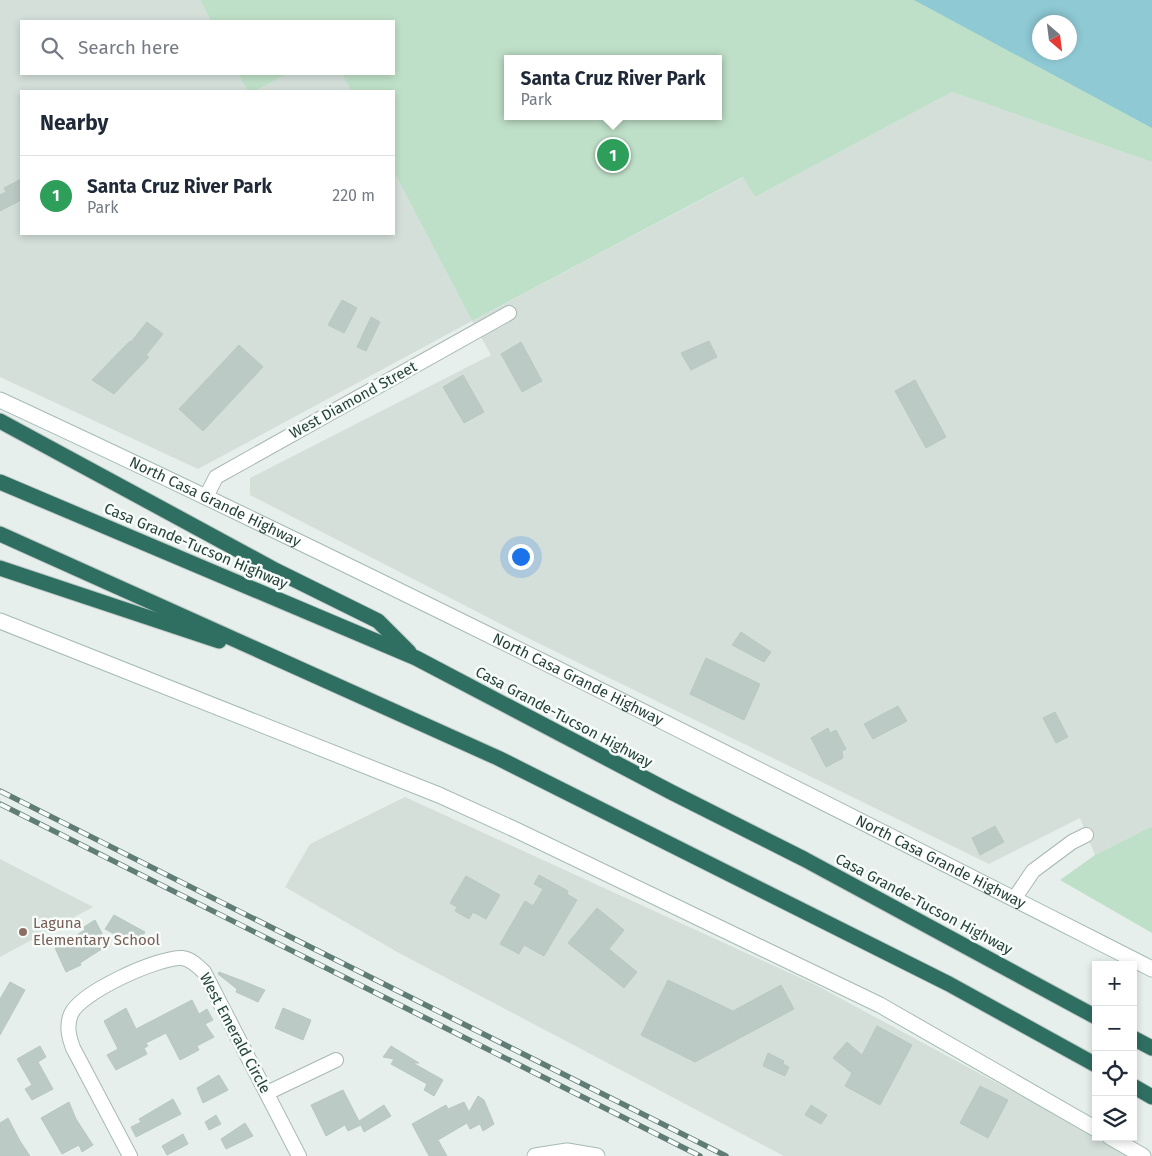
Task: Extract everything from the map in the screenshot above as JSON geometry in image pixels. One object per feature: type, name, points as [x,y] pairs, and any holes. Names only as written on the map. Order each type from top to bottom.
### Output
[{"type":"highway","points":[[0,421],[275,570],[378,621],[416,658]]},
{"type":"highway","name":"Casa Grande-Tucson Highway","points":[[0,482],[416,658],[671,792],[804,859],[1092,1015]]},
{"type":"highway","points":[[0,534],[498,758],[949,984],[1092,1063]]},
{"type":"highway","points":[[0,568],[248,651],[268,654]]},
{"type":"highway","points":[[1137,1040],[1152,1048]]},
{"type":"highway","points":[[1137,1088],[1152,1096]]},
{"type":"main road","name":"North Casa Grande Highway","points":[[0,400],[206,497],[761,770],[1152,969]]},
{"type":"main road","points":[[0,621],[439,795],[516,830],[880,1005],[1092,1127]]},
{"type":"main road","points":[[1117,1141],[1143,1156]]},
{"type":"main road","points":[[535,1156],[567,1151],[596,1156]]},
{"type":"street","name":"West Diamond Street","points":[[206,497],[216,477],[509,313]]},
{"type":"street","points":[[1014,898],[1034,871],[1072,842],[1086,835]]},
{"type":"street","name":"West Emerald Circle","points":[[130,1156],[73,1048],[69,1034],[69,1022],[75,1009],[85,998],[150,964],[183,958],[198,965],[204,972],[299,1156]]},
{"type":"street","points":[[268,1093],[336,1060]]},
{"type":"shaded area","points":[[0,0],[200,0],[210,20],[20,20],[20,75],[239,75],[247,90],[20,90],[20,235],[395,235],[395,174],[472,321],[198,469],[0,377]]},
{"type":"shaded area","points":[[285,75],[343,75],[350,90],[257,90]]},
{"type":"shaded area","points":[[952,92],[1152,162],[1152,826],[1095,855],[1080,818],[989,864],[530,639],[250,495],[250,478],[491,355],[472,321],[744,177],[755,197]]},
{"type":"shaded area","points":[[405,797],[814,984],[1092,1134],[1092,1141],[1104,1141],[1132,1156],[784,1156],[399,953],[285,887],[310,844]]},
{"type":"shaded area","name":"Laguna Elementary School","points":[[0,859],[93,907],[0,957]]},
{"type":"green space","points":[[200,0],[1152,0],[1152,162],[952,92],[755,197],[743,177],[472,321],[395,174],[395,90],[350,90],[343,75],[395,75],[395,20],[210,20]]},
{"type":"green space","points":[[239,75],[285,75],[257,90],[247,90]]},
{"type":"green space","points":[[1152,826],[1152,933],[1060,880],[1095,855]]},
{"type":"water","points":[[914,0],[1152,0],[1152,128]]},
{"type":"building","points":[[20,180],[20,201],[0,211],[0,195],[6,192],[4,188]]},
{"type":"building","points":[[342,300],[357,308],[344,333],[328,325]]},
{"type":"building","points":[[371,317],[380,322],[366,351],[357,347]]},
{"type":"building","points":[[147,322],[163,334],[146,355],[149,357],[114,394],[92,380],[131,342]]},
{"type":"building","points":[[709,341],[717,357],[691,370],[681,353]]},
{"type":"building","points":[[521,342],[542,381],[522,392],[501,354]]},
{"type":"building","points":[[239,345],[263,367],[203,431],[179,409]]},
{"type":"building","points":[[463,375],[484,412],[464,423],[443,387]]},
{"type":"building","points":[[915,380],[946,437],[926,448],[895,391]]},
{"type":"building","points":[[741,632],[771,652],[764,662],[732,645]]},
{"type":"building","points":[[706,658],[760,684],[744,720],[690,694]]},
{"type":"building","points":[[898,706],[907,721],[873,739],[864,724]]},
{"type":"building","points":[[1055,712],[1068,737],[1056,743],[1043,718]]},
{"type":"building","points":[[828,728],[830,733],[836,730],[846,749],[842,751],[843,758],[826,767],[811,738]]},
{"type":"building","points":[[995,826],[1004,842],[980,855],[972,838]]},
{"type":"building","points":[[539,875],[568,891],[567,894],[577,900],[544,956],[524,945],[519,954],[500,944],[525,901],[533,906],[543,889],[534,884]]},
{"type":"building","points":[[466,876],[500,895],[486,919],[473,912],[469,919],[455,911],[457,907],[450,903]]},
{"type":"building","points":[[597,908],[624,930],[609,949],[637,972],[624,988],[568,943]]},
{"type":"building","points":[[114,915],[145,932],[137,946],[105,929]]},
{"type":"building","points":[[95,920],[108,945],[80,963],[81,965],[66,972],[55,948],[85,930],[84,927]]},
{"type":"building","points":[[219,972],[265,990],[258,1002],[236,992],[237,989],[218,974]]},
{"type":"building","points":[[668,980],[733,1011],[781,985],[794,1009],[695,1062],[641,1035]]},
{"type":"building","points":[[10,982],[25,990],[0,1035],[0,999]]},
{"type":"building","points":[[192,1000],[199,1014],[207,1009],[213,1020],[205,1024],[214,1037],[197,1046],[199,1050],[180,1060],[166,1033],[146,1043],[148,1046],[144,1048],[147,1054],[116,1070],[107,1055],[118,1049],[104,1021],[126,1008],[136,1029]]},
{"type":"building","points":[[283,1008],[311,1020],[303,1040],[275,1028]]},
{"type":"building","points":[[877,1026],[912,1045],[880,1105],[845,1086],[852,1073],[833,1058],[847,1042],[862,1055]]},
{"type":"building","points":[[40,1046],[46,1057],[38,1062],[53,1089],[32,1100],[25,1089],[32,1085],[17,1059]]},
{"type":"building","points":[[391,1046],[419,1063],[413,1063],[443,1080],[434,1096],[424,1090],[427,1084],[391,1064],[394,1059],[383,1057]]},
{"type":"building","points":[[768,1053],[784,1061],[783,1064],[789,1067],[785,1076],[763,1066]]},
{"type":"building","points":[[219,1075],[228,1090],[203,1103],[197,1088]]},
{"type":"building","points":[[980,1086],[1008,1100],[988,1138],[960,1123]]},
{"type":"building","points":[[343,1090],[359,1121],[384,1105],[391,1116],[364,1132],[361,1125],[348,1131],[345,1125],[326,1136],[311,1105]]},
{"type":"building","points":[[478,1096],[484,1100],[494,1124],[483,1131],[480,1124],[470,1129],[467,1123],[438,1140],[447,1156],[429,1156],[412,1124],[446,1105],[448,1109],[464,1102],[469,1112]]},
{"type":"building","points":[[173,1099],[181,1114],[136,1137],[131,1127],[141,1122],[139,1119]]},
{"type":"building","points":[[69,1102],[76,1119],[93,1145],[82,1152],[79,1145],[62,1154],[41,1118]]},
{"type":"building","points":[[811,1105],[827,1115],[821,1124],[805,1115]]},
{"type":"building","points":[[216,1115],[221,1124],[209,1130],[205,1122]]},
{"type":"building","points":[[8,1118],[30,1156],[0,1156],[0,1123]]},
{"type":"building","points":[[245,1123],[253,1136],[226,1149],[221,1139]]},
{"type":"building","points":[[183,1134],[188,1144],[167,1155],[162,1146]]},
{"type":"railway","points":[[0,791],[726,1156]]},
{"type":"railway","points":[[0,804],[700,1156]]},
{"type":"place","name":"Santa Cruz River Park","points":[[613,155]]},
{"type":"place","name":"Laguna Elementary School","points":[[23,932]]}]
